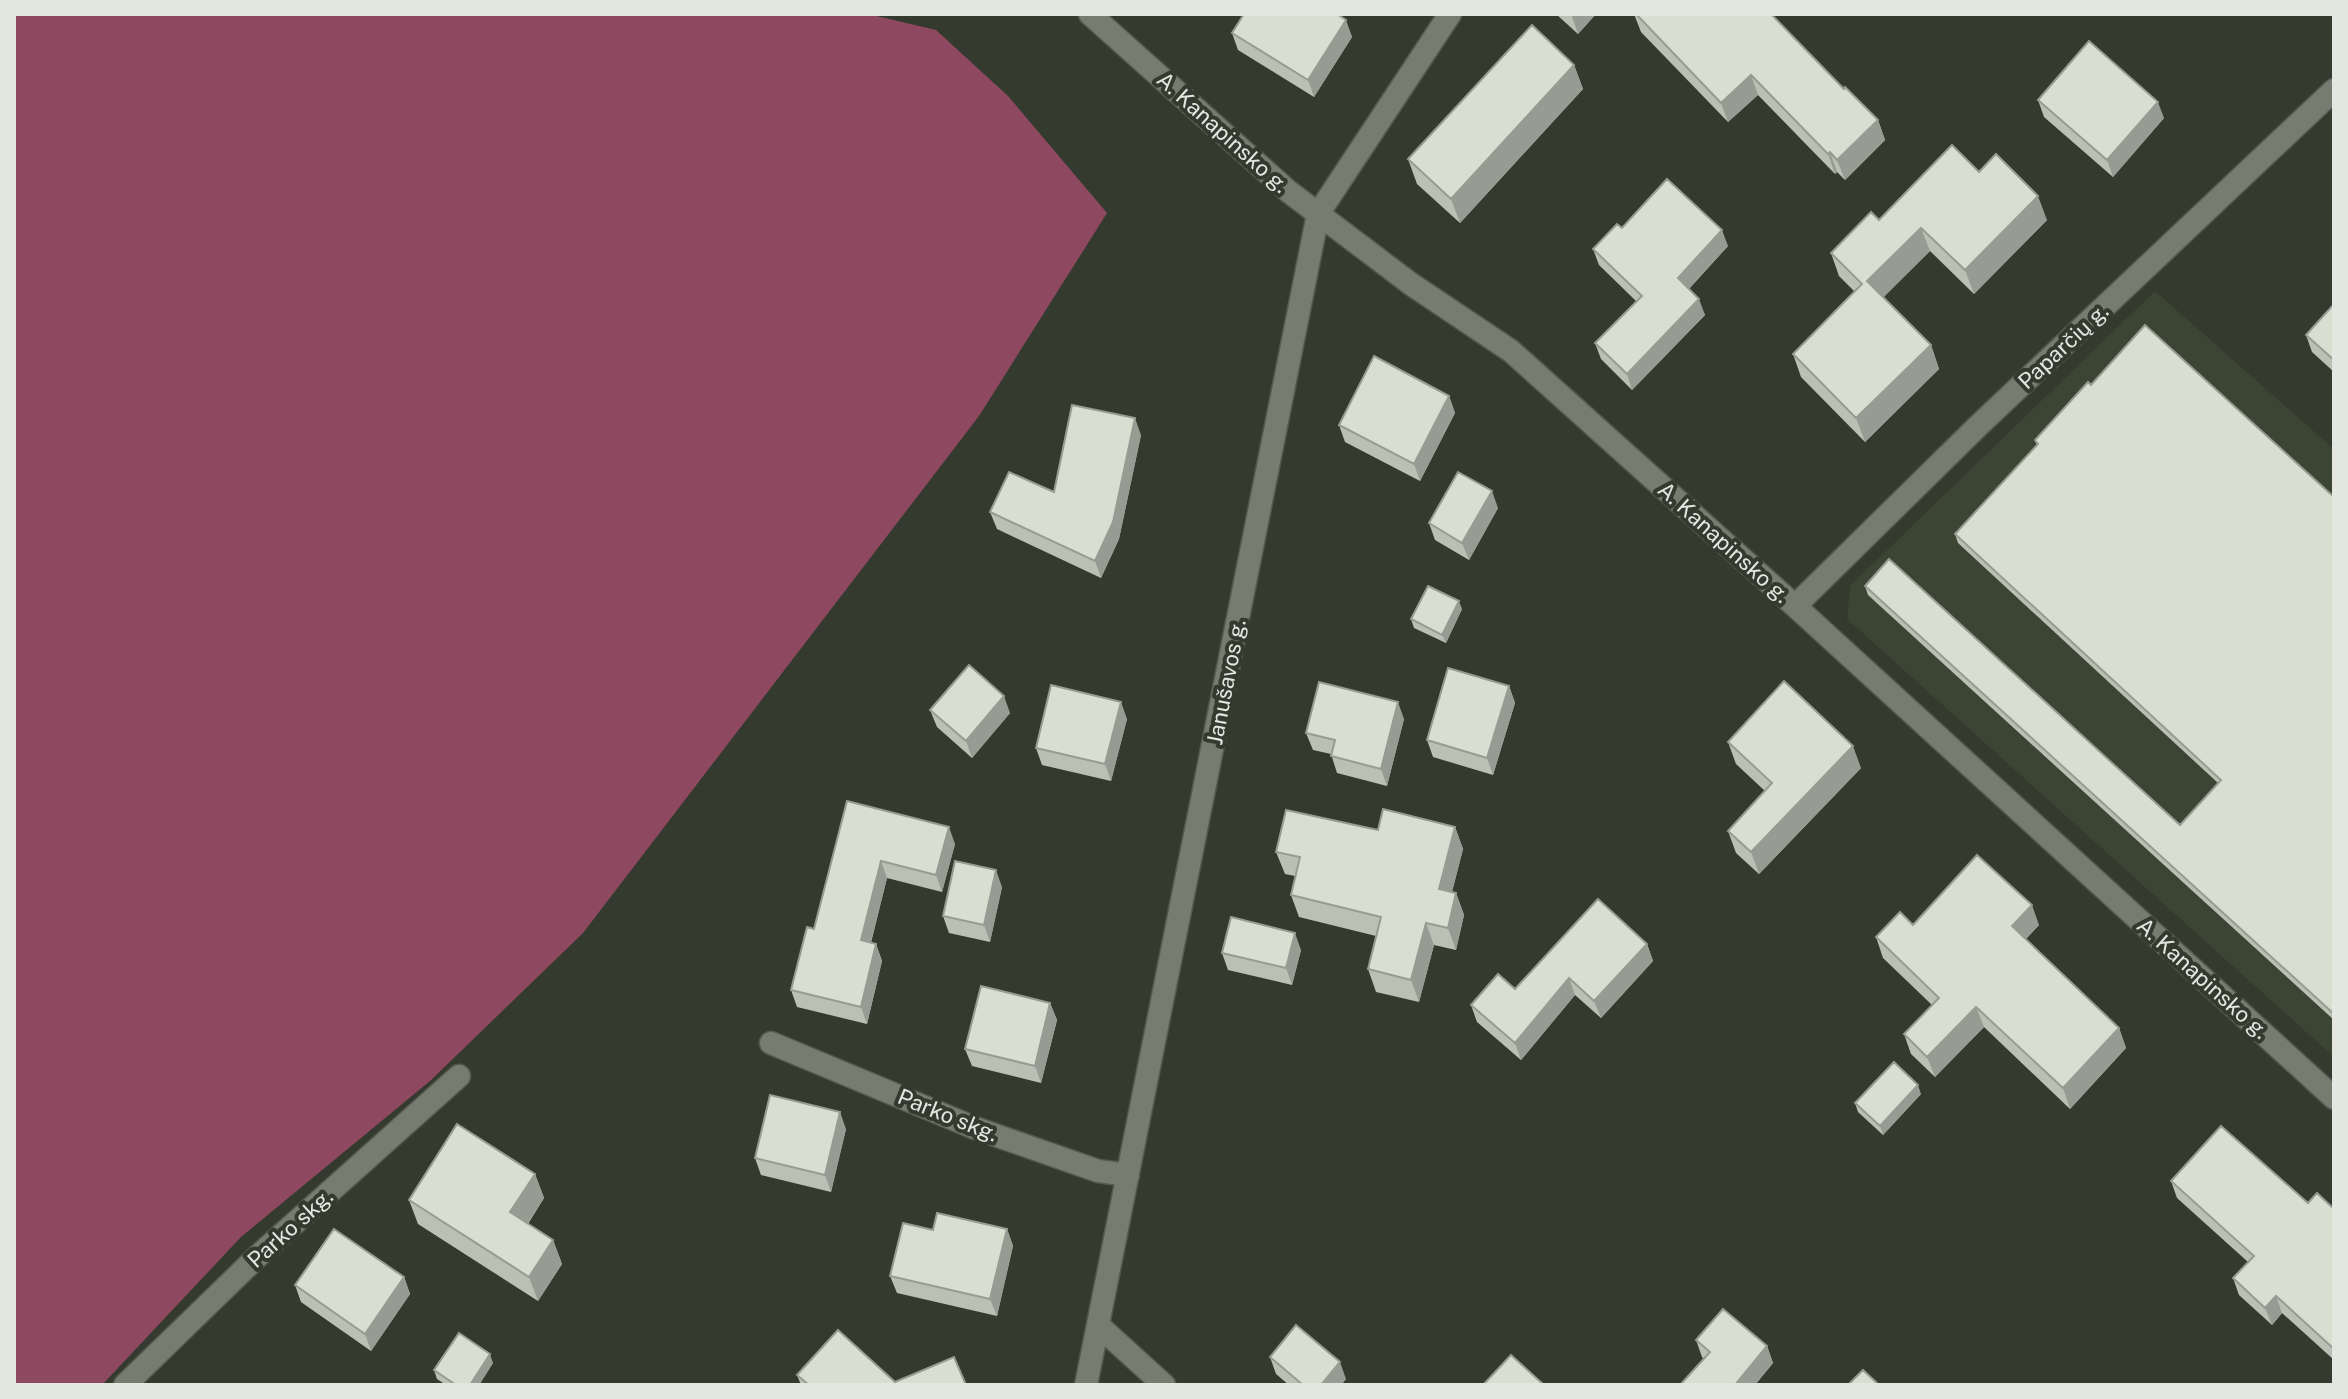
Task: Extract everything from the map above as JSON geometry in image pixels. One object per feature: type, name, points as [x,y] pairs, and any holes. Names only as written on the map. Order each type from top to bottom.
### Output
[{"type":"street","name":"A. Kanapinsko g.","points":[[1090,14],[1288,191],[1411,284],[1511,351],[2334,1098]]},
{"type":"street","name":"Janušavos g.","points":[[1086,1385],[1318,214],[1450,14]]},
{"type":"street","name":"Paparčių g.","points":[[1795,606],[1978,426],[2334,90]]},
{"type":"street","name":"Parko skg.","points":[[771,1043],[975,1128],[1098,1171],[1128,1175]]},
{"type":"street","name":"Parko skg.","points":[[125,1385],[258,1256],[459,1076]]},
{"type":"street","points":[[1099,1326],[1164,1385]]},
{"type":"shaded area","points":[[14,14],[868,14],[936,30],[1008,96],[1107,213],[979,416],[583,933],[430,1081],[241,1237],[102,1385],[14,1385]]},
{"type":"shaded area","points":[[2155,291],[2334,449],[2334,1057],[1847,619],[1850,586]]},
{"type":"building","points":[[1244,14],[1337,14],[1346,20],[1308,80],[1232,33]]},
{"type":"building","points":[[1636,14],[1771,14],[1878,120],[1837,160],[1751,75],[1721,103]]},
{"type":"building","points":[[1532,25],[1574,65],[1451,199],[1408,159]]},
{"type":"building","points":[[2089,41],[2158,102],[2107,160],[2038,100]]},
{"type":"building","points":[[1952,145],[1979,172],[1996,154],[2038,196],[1965,270],[1921,228],[1867,281],[1931,345],[1856,418],[1793,354],[1862,284],[1831,253],[1871,212],[1879,220]]},
{"type":"building","points":[[1667,179],[1722,230],[1678,278],[1699,299],[1627,374],[1595,343],[1642,296],[1593,249],[1617,224],[1622,228]]},
{"type":"building","points":[[2334,304],[2334,360],[2306,335]]},
{"type":"building","points":[[2145,325],[2334,497],[2334,1014],[1865,586],[1889,559],[2180,825],[2221,780],[1955,534],[2038,444],[2035,440],[2088,382],[2091,385]]},
{"type":"building","points":[[1374,356],[1449,396],[1414,464],[1339,425]]},
{"type":"building","points":[[1072,405],[1135,418],[1113,522],[1095,561],[990,512],[1009,472],[1054,492]]},
{"type":"building","points":[[1458,472],[1492,491],[1462,543],[1429,523]]},
{"type":"building","points":[[1428,586],[1459,601],[1442,635],[1411,619]]},
{"type":"building","points":[[969,665],[1004,696],[966,741],[930,710]]},
{"type":"building","points":[[1448,668],[1509,686],[1487,758],[1427,740]]},
{"type":"building","points":[[1784,681],[1853,746],[1751,852],[1728,831],[1772,783],[1728,742]]},
{"type":"building","points":[[1319,682],[1398,702],[1381,769],[1331,756],[1335,740],[1306,733]]},
{"type":"building","points":[[1051,685],[1121,702],[1105,764],[1036,748]]},
{"type":"building","points":[[847,801],[949,827],[936,875],[881,861],[861,940],[876,944],[861,1007],[791,990],[807,927],[814,929]]},
{"type":"building","points":[[1383,809],[1455,827],[1439,889],[1456,893],[1448,928],[1426,923],[1411,980],[1368,969],[1381,917],[1291,895],[1300,857],[1276,852],[1286,810],[1378,830]]},
{"type":"building","points":[[1977,855],[2032,905],[2012,926],[2119,1028],[2063,1088],[1976,1007],[1927,1057],[1904,1034],[1939,998],[1876,937],[1900,912],[1913,925]]},
{"type":"building","points":[[955,861],[996,870],[984,925],[943,916]]},
{"type":"building","points":[[1598,899],[1647,944],[1594,1001],[1569,978],[1515,1043],[1471,1005],[1498,974],[1515,989]]},
{"type":"building","points":[[1231,917],[1295,933],[1286,968],[1222,953]]},
{"type":"building","points":[[981,986],[1050,1003],[1035,1066],[965,1049]]},
{"type":"building","points":[[1894,1062],[1918,1085],[1880,1126],[1855,1103]]},
{"type":"building","points":[[770,1095],[840,1112],[825,1175],[755,1158]]},
{"type":"building","points":[[457,1124],[535,1174],[510,1212],[553,1240],[529,1277],[409,1200]]},
{"type":"building","points":[[2221,1126],[2308,1203],[2317,1193],[2334,1209],[2334,1349],[2276,1296],[2265,1308],[2233,1278],[2254,1256],[2171,1181]]},
{"type":"building","points":[[937,1213],[1007,1229],[990,1299],[890,1276],[903,1223],[933,1230]]},
{"type":"building","points":[[334,1229],[404,1277],[365,1334],[295,1285]]},
{"type":"building","points":[[1723,1309],[1767,1346],[1735,1385],[1680,1385],[1710,1352],[1696,1340]]},
{"type":"building","points":[[1296,1325],[1340,1362],[1321,1385],[1303,1385],[1270,1357]]},
{"type":"building","points":[[838,1330],[895,1382],[954,1357],[966,1385],[809,1385],[797,1375]]},
{"type":"building","points":[[459,1333],[490,1354],[470,1385],[456,1385],[434,1370]]},
{"type":"building","points":[[1511,1355],[1544,1385],[1483,1385]]},
{"type":"building","points":[[1863,1370],[1879,1385],[1848,1385]]}]
